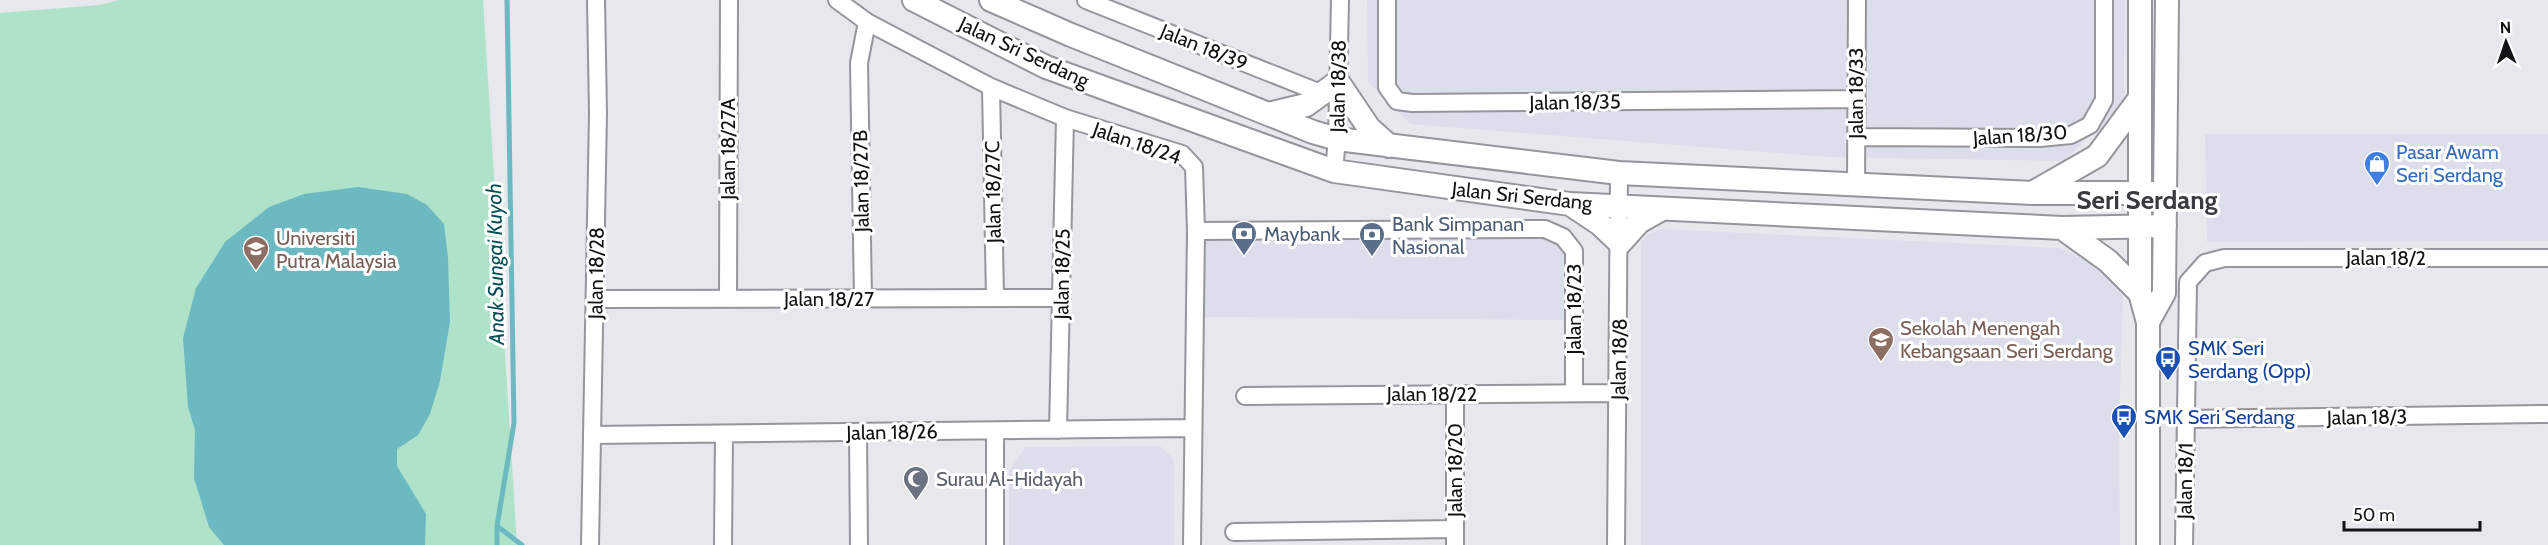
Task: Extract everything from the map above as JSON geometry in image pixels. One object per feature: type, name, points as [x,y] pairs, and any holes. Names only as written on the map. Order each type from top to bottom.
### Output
[{"type":"street","name":"Jalan 18/28","points":[[590,545],[596,299],[598,113],[596,0]]},
{"type":"street","name":"Jalan 18/27A","points":[[728,299],[729,0]]},
{"type":"street","name":"Jalan 18/24","points":[[837,0],[867,22],[991,87],[1065,118],[1182,154],[1194,167],[1196,231],[1192,545]]},
{"type":"street","name":"Jalan Sri Serdang","points":[[914,0],[1046,67],[1334,171],[1570,204],[2062,228],[2164,226]]},
{"type":"street","name":"Jalan Sri Serdang","points":[[991,0],[1071,35],[1268,114],[1337,139],[1619,173],[2033,193],[2164,193]]},
{"type":"street","name":"Jalan 18/39","points":[[1086,0],[1330,88]]},
{"type":"street","name":"Jalan 18/38","points":[[1334,171],[1337,139],[1330,88],[1340,0]]},
{"type":"street","name":"Jalan 18/35","points":[[1387,0],[1387,87],[1397,100],[1412,103],[1856,99]]},
{"type":"street","name":"Jalan 18/33","points":[[1856,185],[1857,0]]},
{"type":"street","name":"Jalan 18/30","points":[[1856,137],[2040,138],[2071,135],[2090,125],[2104,100],[2104,0]]},
{"type":"street","points":[[2140,0],[2140,293],[2148,322],[2148,545]]},
{"type":"street","points":[[2148,322],[2164,293],[2167,0]]},
{"type":"street","name":"Jalan 18/27B","points":[[863,298],[859,63],[867,22]]},
{"type":"street","name":"Jalan 18/27C","points":[[991,87],[995,298]]},
{"type":"street","points":[[1268,114],[1306,105],[1330,88],[1389,146]]},
{"type":"street","points":[[2033,193],[2097,156],[2140,98]]},
{"type":"street","name":"Jalan 18/25","points":[[1058,430],[1065,118]]},
{"type":"street","name":"Jalan 18/8","points":[[1616,545],[1619,173]]},
{"type":"street","points":[[1570,204],[1600,224],[1620,243],[1639,222],[1662,209]]},
{"type":"street","points":[[2062,228],[2108,261],[2140,293]]},
{"type":"street","name":"Jalan 18/23","points":[[1196,231],[1545,229],[1563,237],[1574,251],[1574,393]]},
{"type":"street","name":"Jalan 18/2","points":[[2224,258],[2548,258]]},
{"type":"street","name":"Jalan 18/1","points":[[2184,545],[2188,282],[2205,263],[2224,258]]},
{"type":"street","name":"Jalan 18/27","points":[[596,299],[1062,298]]},
{"type":"street","name":"Jalan 18/22","points":[[1245,396],[1619,393]]},
{"type":"street","name":"Jalan 18/20","points":[[1455,394],[1455,537]]},
{"type":"street","name":"Jalan 18/3","points":[[2186,419],[2548,414]]},
{"type":"street","name":"Jalan 18/26","points":[[592,435],[1192,428]]},
{"type":"street","points":[[995,431],[995,545]]},
{"type":"street","points":[[858,432],[859,545]]},
{"type":"street","points":[[723,434],[723,545]]},
{"type":"street","points":[[1234,532],[1455,537]]},
{"type":"shaded area","points":[[1367,0],[2125,0],[2124,102],[2064,161],[1828,157],[1410,124],[1368,82]]},
{"type":"shaded area","name":"Pasar Awam Seri Serdang","points":[[2205,134],[2548,134],[2548,241],[2207,242]]},
{"type":"shaded area","name":"Sekolah Menengah Kebangsaan Seri Serdang","points":[[1661,229],[2060,248],[2092,264],[2114,282],[2123,297],[2119,429],[2120,545],[1641,545],[1641,242],[1647,235]]},
{"type":"shaded area","points":[[1544,235],[1557,242],[1567,253],[1567,320],[1202,317],[1203,239]]},
{"type":"shaded area","points":[[1160,446],[1174,459],[1174,545],[1009,545],[1009,471],[1026,447]]},
{"type":"green space","name":"Universiti Putra Malaysia","points":[[119,0],[483,0],[517,545],[0,545],[0,13],[100,5]]},
{"type":"water","points":[[358,187],[407,194],[427,205],[444,224],[448,258],[450,322],[440,381],[430,414],[418,435],[397,449],[397,466],[426,514],[425,545],[224,545],[209,527],[194,478],[195,430],[188,407],[183,338],[196,288],[225,242],[269,207],[304,194]]},
{"type":"waterway","name":"Anak Sungai Kuyoh","points":[[497,545],[497,526],[514,423],[507,0]]},
{"type":"waterway","name":"Anak Sungai Kuyoh","points":[[497,526],[522,545]]},
{"type":"place","name":"Pasar Awam Seri Serdang","points":[[2377,187]]},
{"type":"place","name":"Maybank","points":[[1244,257]]},
{"type":"place","name":"Bank Simpanan Nasional","points":[[1372,258]]},
{"type":"place","name":"Universiti Putra Malaysia","points":[[256,272]]},
{"type":"place","name":"Sekolah Menengah Kebangsaan Seri Serdang","points":[[1881,363]]},
{"type":"place","name":"SMK Seri Serdang (Opp)","points":[[2168,382]]},
{"type":"place","name":"SMK Seri Serdang","points":[[2124,440]]},
{"type":"place","name":"Surau Al-Hidayah","points":[[916,502]]},
{"type":"district","name":"Seri Serdang","points":[[2147,200]]}]
